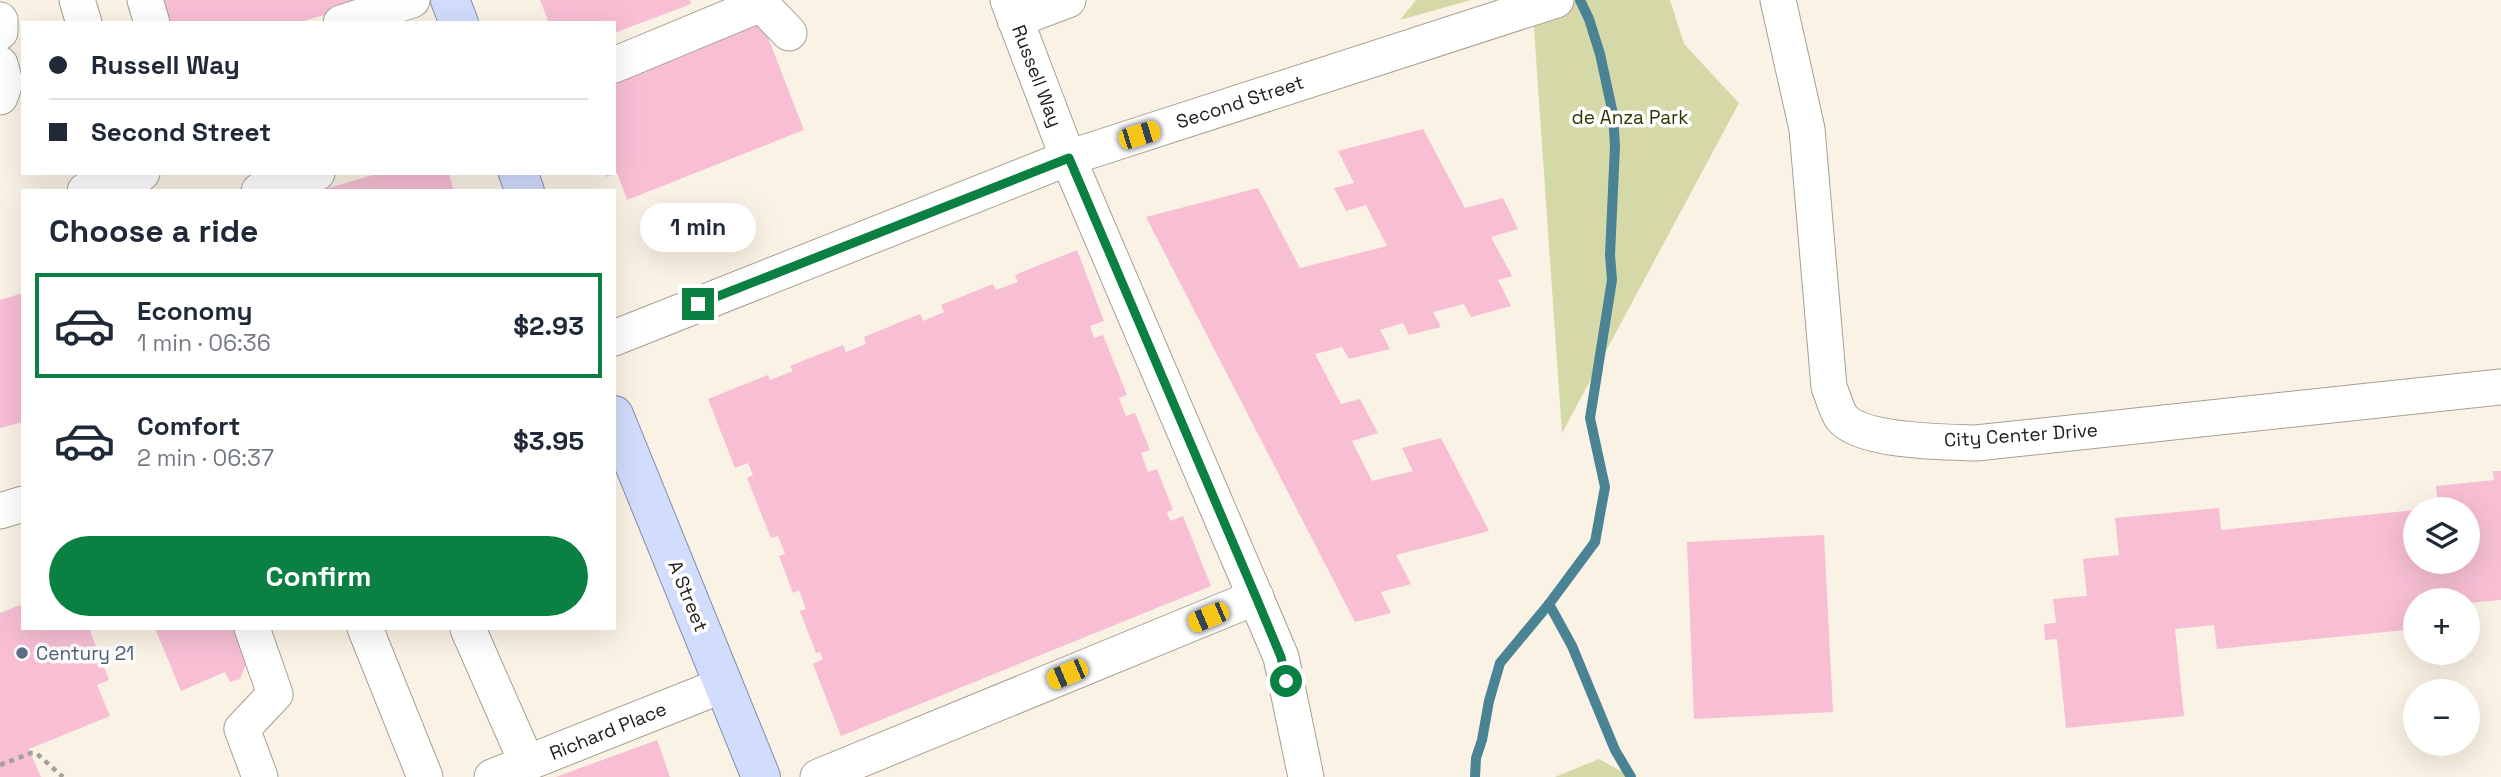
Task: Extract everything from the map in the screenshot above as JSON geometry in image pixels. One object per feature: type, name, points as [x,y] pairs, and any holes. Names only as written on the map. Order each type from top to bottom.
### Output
[{"type":"main road","points":[[450,0],[458,21]]},
{"type":"main road","name":"A Street","points":[[616,420],[761,777]]},
{"type":"street","points":[[76,0],[83,21]]},
{"type":"street","points":[[145,0],[151,21]]},
{"type":"street","points":[[347,21],[412,0]]},
{"type":"street","points":[[1012,10],[1068,0]]},
{"type":"street","name":"Second Street","points":[[616,337],[1069,158],[1556,0]]},
{"type":"street","name":"City Center Drive","points":[[1777,0],[1807,129],[1829,387],[1843,419],[1864,431],[1915,441],[1976,443],[2501,387]]},
{"type":"street","points":[[616,64],[761,4],[789,33]]},
{"type":"street","name":"Russell Way","points":[[1012,10],[1069,158],[1281,657],[1306,777]]},
{"type":"street","points":[[0,20],[0,32]]},
{"type":"street","points":[[0,64],[5,83],[0,97]]},
{"type":"street","points":[[91,189],[136,175]]},
{"type":"street","points":[[266,189],[311,175]]},
{"type":"street","points":[[0,511],[21,505]]},
{"type":"street","points":[[818,777],[1256,597]]},
{"type":"street","points":[[253,630],[275,694],[242,729],[260,777]]},
{"type":"street","points":[[366,630],[425,777]]},
{"type":"street","points":[[468,630],[527,763]]},
{"type":"street","name":"Richard Place","points":[[492,777],[723,685]]},
{"type":"path","points":[[0,765],[36,753],[63,777]]},
{"type":"green space","points":[[1416,0],[1471,0],[1400,20]]},
{"type":"green space","name":"de Anza Park","points":[[1532,0],[1670,0],[1684,44],[1739,103],[1562,433]]},
{"type":"green space","points":[[1599,759],[1632,777],[1555,777]]},
{"type":"building","points":[[156,0],[371,0],[304,21],[161,21]]},
{"type":"building","points":[[540,0],[690,0],[691,4],[616,32],[616,21],[548,21]]},
{"type":"building","points":[[760,17],[804,130],[627,200],[616,173],[616,74]]},
{"type":"building","points":[[1423,129],[1465,208],[1503,198],[1518,229],[1491,237],[1512,276],[1498,280],[1511,306],[1471,317],[1464,304],[1433,312],[1441,327],[1409,335],[1403,323],[1380,330],[1390,349],[1349,359],[1342,347],[1315,354],[1341,404],[1360,399],[1378,433],[1352,441],[1372,481],[1413,471],[1402,448],[1441,438],[1489,531],[1396,555],[1411,584],[1381,592],[1391,613],[1355,622],[1146,217],[1258,188],[1300,268],[1387,246],[1366,205],[1346,211],[1334,188],[1354,183],[1338,151]]},
{"type":"building","points":[[372,175],[450,175],[453,189],[326,189]]},
{"type":"building","points":[[1077,250],[1104,321],[1090,326],[1094,338],[1103,335],[1127,395],[1119,398],[1126,416],[1135,413],[1150,450],[1141,453],[1148,472],[1157,469],[1173,510],[1167,512],[1170,521],[1183,516],[1211,586],[841,736],[813,664],[823,659],[820,652],[816,653],[800,611],[806,609],[799,590],[793,593],[779,556],[785,554],[778,536],[771,538],[747,478],[753,475],[748,463],[735,468],[708,399],[768,375],[770,380],[793,371],[790,366],[843,345],[846,352],[866,344],[864,337],[920,314],[923,321],[944,312],[941,305],[993,284],[996,290],[1018,282],[1015,275]]},
{"type":"building","points":[[21,294],[21,423],[0,428],[0,300]]},
{"type":"building","points":[[2493,471],[2501,471],[2501,600],[2480,602],[2480,588],[2403,588],[2403,630],[2217,649],[2214,625],[2175,629],[2184,716],[2066,728],[2057,639],[2045,640],[2044,624],[2056,623],[2053,599],[2087,596],[2083,559],[2119,555],[2115,518],[2219,508],[2221,530],[2403,511],[2403,574],[2480,574],[2480,497],[2437,497],[2436,486],[2494,480]]},
{"type":"building","points":[[1824,535],[1833,712],[1694,719],[1687,542]]},
{"type":"building","points":[[21,605],[21,630],[90,630],[109,680],[97,685],[110,716],[29,749],[41,777],[0,777],[0,613]]},
{"type":"building","points":[[156,630],[238,630],[249,657],[240,679],[230,682],[225,672],[181,691]]},
{"type":"building","points":[[657,740],[670,777],[556,777]]},
{"type":"waterway","points":[[1475,777],[1476,758],[1500,663],[1549,604],[1595,542],[1605,487],[1590,418],[1612,280],[1610,255],[1615,146],[1613,114],[1600,54],[1580,0]]},
{"type":"waterway","points":[[1549,604],[1572,646],[1615,750],[1631,777]]},
{"type":"place","name":"Century 21","points":[[22,653]]},
{"type":"route","points":[[698,304],[1069,158],[1281,657],[1286,681]]}]
